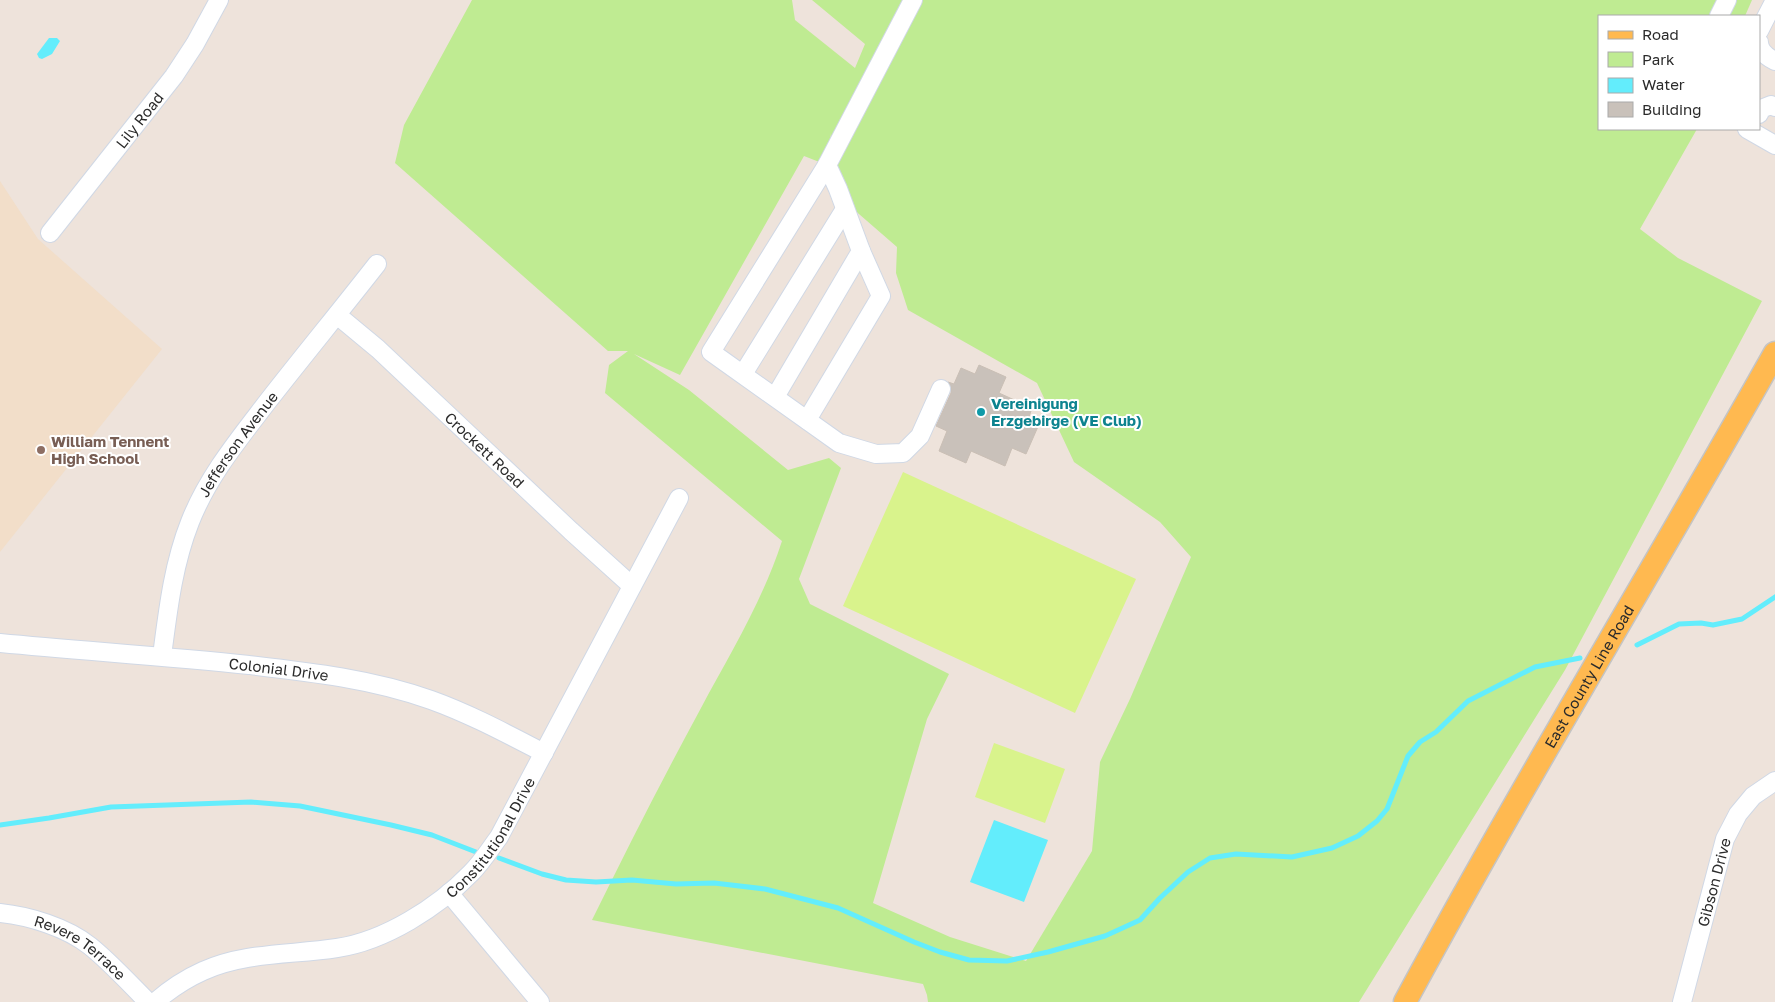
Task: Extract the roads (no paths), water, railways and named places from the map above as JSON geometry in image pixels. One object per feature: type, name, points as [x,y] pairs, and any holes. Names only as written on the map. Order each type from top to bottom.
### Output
[{"type":"main road","name":"East County Line Road","points":[[1405,1002],[1538,764],[1717,456],[1775,352]]},
{"type":"street","name":"Lily Road","points":[[50,233],[174,76],[196,44],[220,0]]},
{"type":"street","points":[[913,0],[827,165],[711,352],[839,443],[876,454],[904,453],[920,436],[941,389]]},
{"type":"street","points":[[1719,15],[1726,0]]},
{"type":"street","points":[[1760,29],[1775,0]]},
{"type":"street","points":[[1760,48],[1768,58],[1775,61]]},
{"type":"street","points":[[1760,112],[1761,109],[1771,105],[1775,107]]},
{"type":"street","points":[[1751,130],[1775,146]]},
{"type":"street","points":[[807,420],[880,296],[827,165]]},
{"type":"street","points":[[743,374],[845,209]]},
{"type":"street","points":[[775,397],[861,251]]},
{"type":"street","name":"Jefferson Avenue","points":[[162,656],[170,592],[184,538],[198,504],[222,462],[377,264]]},
{"type":"street","name":"Crockett Road","points":[[337,315],[378,349],[632,586]]},
{"type":"street","name":"Constitutional Drive","points":[[155,1002],[189,978],[204,970],[231,962],[358,944],[415,918],[472,873],[489,851],[503,828],[679,498]]},
{"type":"street","name":"Colonial Drive","points":[[0,643],[162,656],[312,672],[365,682],[429,699],[453,708],[544,753]]},
{"type":"street","name":"Gibson Drive","points":[[1682,1002],[1725,839],[1738,814],[1752,796],[1775,781]]},
{"type":"street","points":[[449,893],[540,1002]]},
{"type":"street","name":"Revere Terrace","points":[[0,913],[35,919],[89,945],[148,1002]]},
{"type":"water","points":[[49,38],[57,38],[60,41],[52,54],[42,59],[39,58],[37,54]]},
{"type":"water","points":[[994,820],[1048,840],[1024,902],[970,882]]},
{"type":"waterway","points":[[1637,645],[1679,624],[1701,623],[1713,625],[1742,619],[1775,597]]},
{"type":"waterway","points":[[499,858],[542,874],[566,880],[596,882],[632,880],[676,884],[714,883],[765,889],[838,908],[940,952],[969,960],[1007,961],[1105,936],[1140,920],[1188,872],[1210,858],[1236,854],[1292,857],[1332,848],[1358,836],[1377,821],[1387,809],[1408,756],[1420,742],[1436,732],[1468,701],[1535,667],[1580,658]]},
{"type":"waterway","points":[[0,825],[111,807],[251,802],[300,806],[391,825],[432,835],[476,852]]},
{"type":"place","name":"Vereinigung Erzgebirge (VE Club)","points":[[981,412]]},
{"type":"place","name":"William Tennent High School","points":[[41,450]]}]
